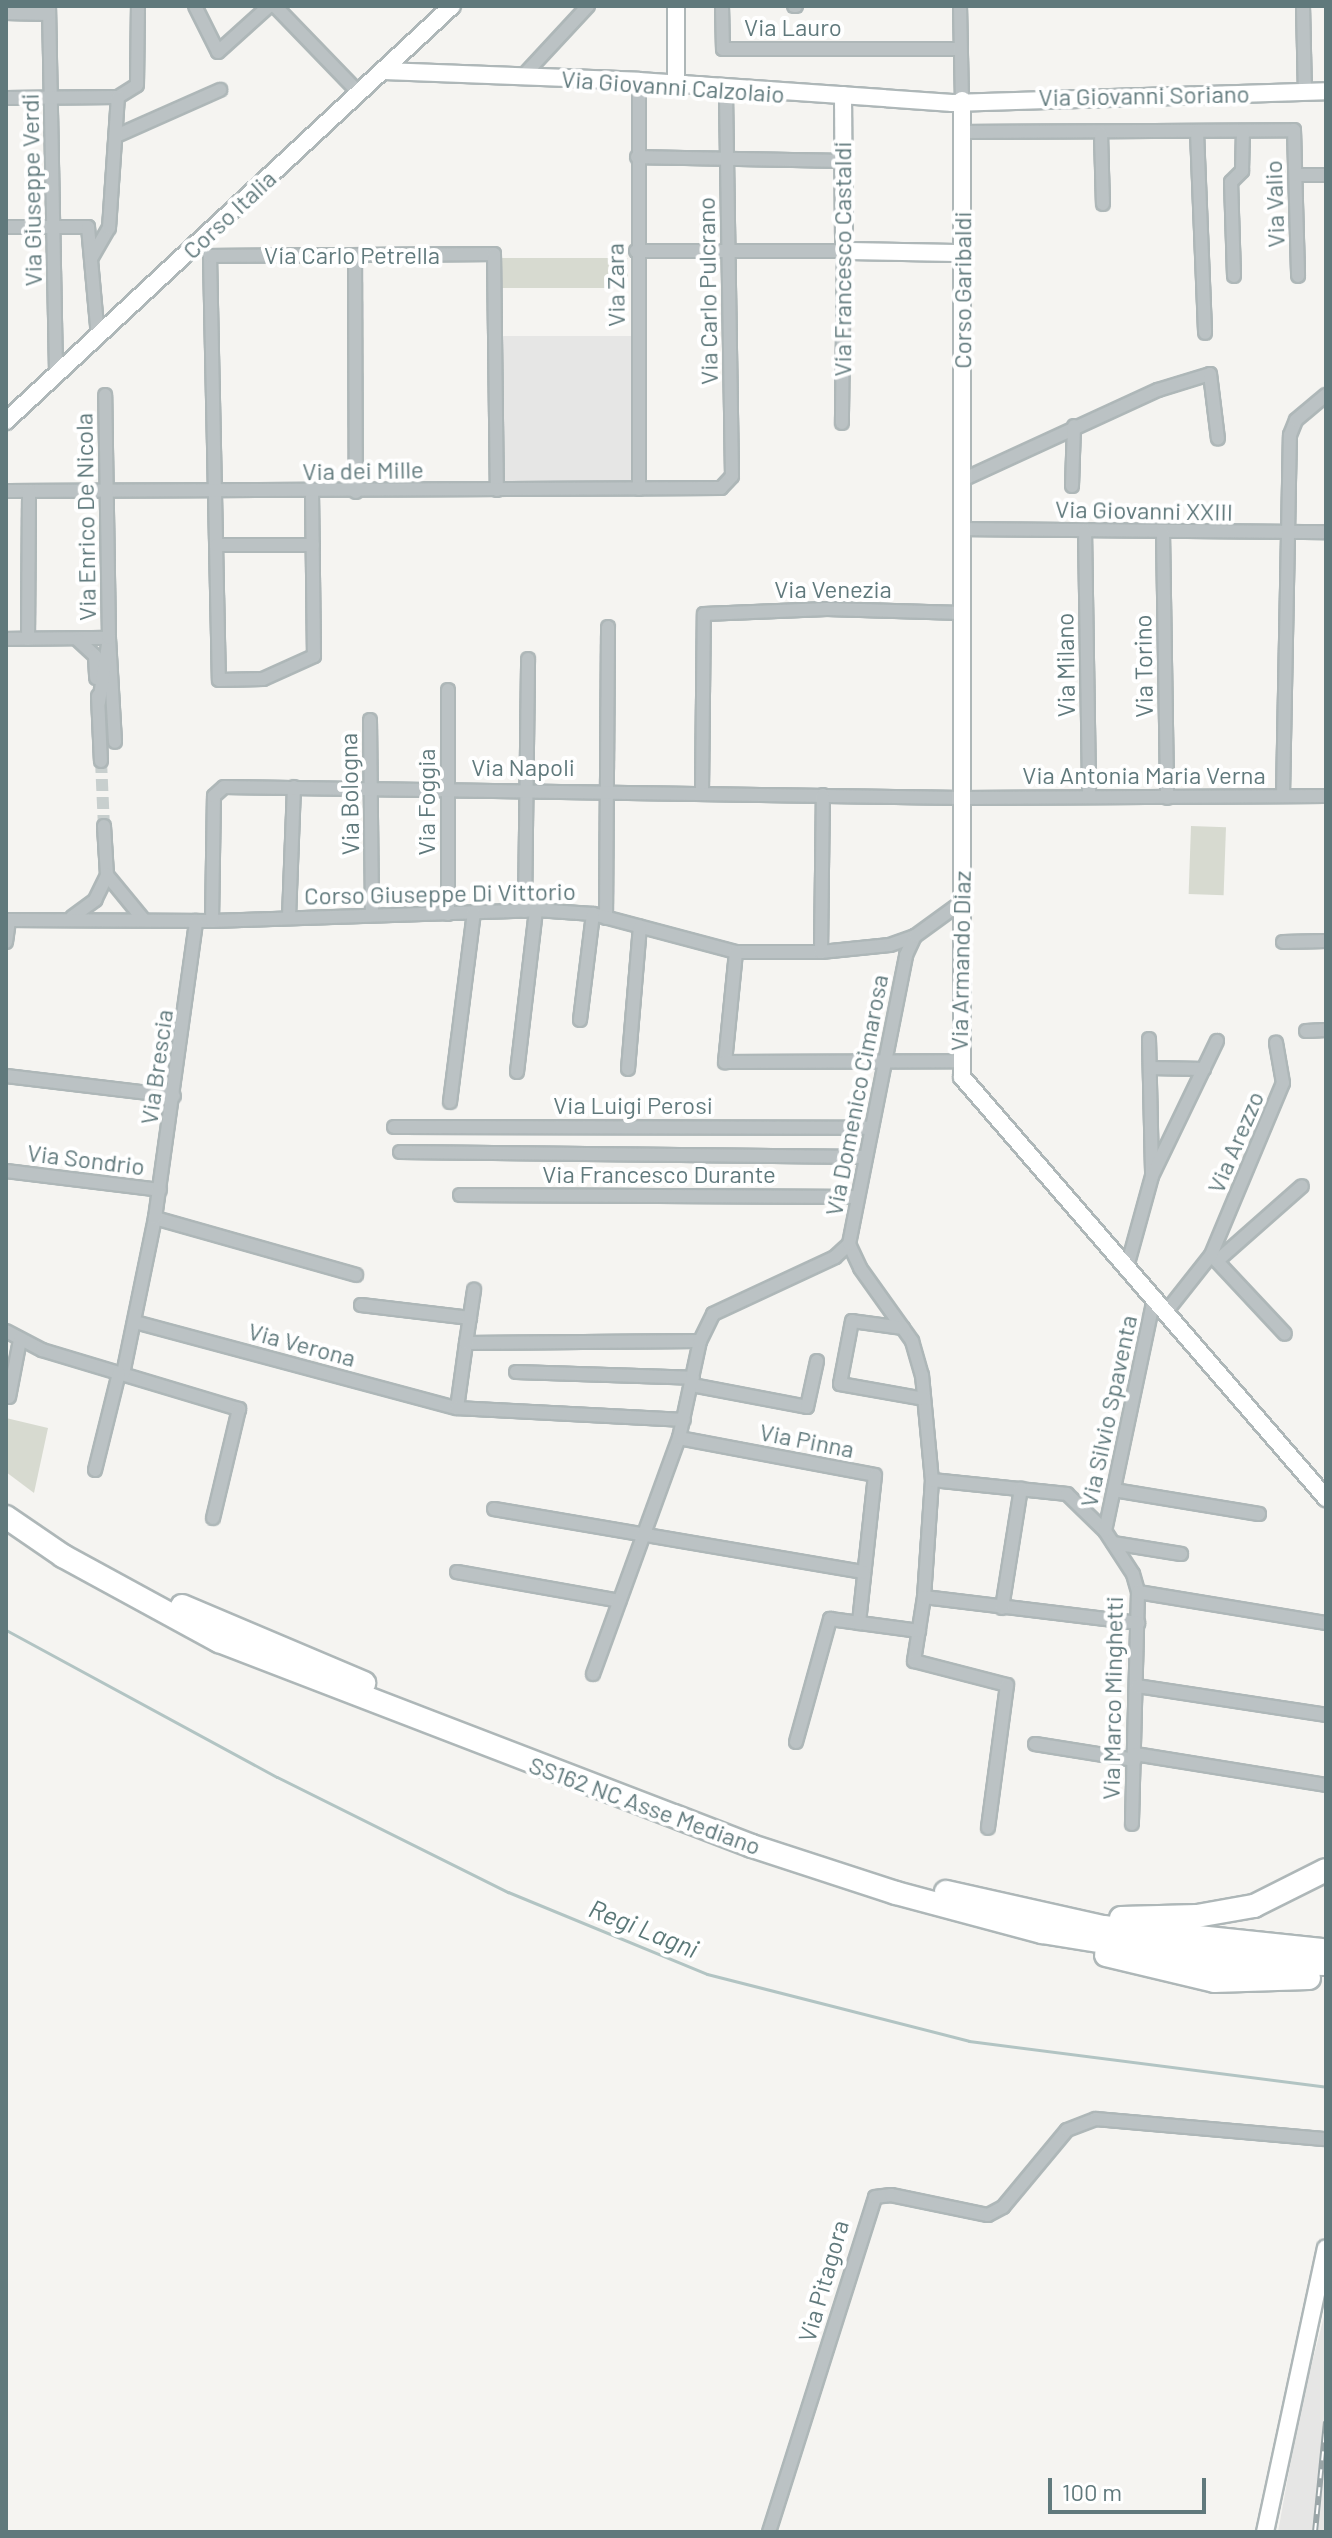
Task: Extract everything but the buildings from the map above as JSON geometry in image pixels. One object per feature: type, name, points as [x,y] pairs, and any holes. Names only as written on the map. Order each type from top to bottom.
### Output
[{"type":"highway","name":"SS162 NC Asse Mediano","points":[[6,1501],[100,1562],[256,1640],[756,1831],[1001,1913]]},
{"type":"highway","name":"SS162 NC Asse Mediano","points":[[6,1517],[135,1598],[309,1679],[752,1846],[1001,1913],[1322,1961]]},
{"type":"highway","points":[[1001,1913],[1113,1918],[1197,1916],[1254,1906],[1326,1870]]},
{"type":"highway","points":[[1001,1913],[1175,1974],[1214,1981],[1322,1961]]},
{"type":"main road","name":"Corso Italia","points":[[6,421],[452,6]]},
{"type":"main road","points":[[676,6],[676,85]]},
{"type":"main road","name":"Via Giovanni Calzolaio","points":[[384,71],[639,81],[726,90],[962,100]]},
{"type":"main road","name":"Via Giovanni Soriano","points":[[962,100],[1326,91]]},
{"type":"main road","name":"Via Francesco Castaldi","points":[[843,95],[840,161],[844,251]]},
{"type":"main road","name":"Corso Garibaldi","points":[[962,100],[962,480]]},
{"type":"main road","points":[[844,251],[961,253]]},
{"type":"main road","name":"Via Armando Diaz","points":[[962,480],[962,902],[958,1061],[968,1086],[1326,1498]]},
{"type":"main road","points":[[1265,2532],[1326,2248]]},
{"type":"street","points":[[6,98],[118,97],[137,85],[138,6]]},
{"type":"street","points":[[195,6],[218,52],[269,6]]},
{"type":"street","points":[[275,6],[359,93]]},
{"type":"street","points":[[522,77],[588,6]]},
{"type":"street","name":"Via Lauro","points":[[722,6],[723,49],[959,49]]},
{"type":"street","points":[[960,6],[962,100]]},
{"type":"street","points":[[1303,6],[1305,91]]},
{"type":"street","points":[[6,13],[49,10]]},
{"type":"street","name":"Via Giuseppe Verdi","points":[[49,10],[56,373]]},
{"type":"street","name":"Via Zara","points":[[639,81],[636,251],[639,489]]},
{"type":"street","points":[[116,136],[220,90]]},
{"type":"street","name":"Via Carlo Pulcrano","points":[[721,488],[732,476],[726,90]]},
{"type":"street","points":[[92,257],[109,228],[118,97]]},
{"type":"street","name":"Via Valio","points":[[962,132],[1101,134],[1294,130],[1298,276]]},
{"type":"street","points":[[1234,276],[1231,182],[1242,171],[1243,131]]},
{"type":"street","points":[[1197,132],[1205,333]]},
{"type":"street","points":[[1101,134],[1103,204]]},
{"type":"street","points":[[637,157],[840,161]]},
{"type":"street","points":[[1297,175],[1326,175]]},
{"type":"street","points":[[6,227],[88,227],[98,336]]},
{"type":"street","points":[[195,245],[210,256],[219,680],[263,679],[314,656],[312,492]]},
{"type":"street","points":[[636,251],[844,251]]},
{"type":"street","name":"Via Francesco Castaldi","points":[[842,423],[844,251]]},
{"type":"street","name":"Via Carlo Petrella","points":[[210,256],[494,254],[497,490]]},
{"type":"street","points":[[355,255],[356,492]]},
{"type":"street","points":[[962,480],[1074,426],[1210,374],[1218,439]]},
{"type":"street","name":"Via Enrico De Nicola","points":[[105,395],[109,638],[115,742]]},
{"type":"street","points":[[1283,795],[1290,435],[1296,420],[1326,395]]},
{"type":"street","points":[[1072,486],[1074,426]]},
{"type":"street","name":"Via dei Mille","points":[[6,491],[215,494],[721,488]]},
{"type":"street","points":[[28,639],[29,491]]},
{"type":"street","name":"Via Giovanni XXIII","points":[[962,529],[1326,532]]},
{"type":"street","name":"Via Milano","points":[[1085,531],[1089,797]]},
{"type":"street","name":"Via Torino","points":[[1163,533],[1167,798]]},
{"type":"street","points":[[216,545],[313,545]]},
{"type":"street","name":"Via Venezia","points":[[702,791],[704,614],[827,609],[962,613]]},
{"type":"street","points":[[606,918],[608,627]]},
{"type":"street","name":"Via Enrico De Nicola","points":[[75,638],[95,656],[99,702]]},
{"type":"street","points":[[6,639],[109,638]]},
{"type":"street","name":"Via Enrico De Nicola","points":[[99,702],[109,638]]},
{"type":"street","points":[[517,1072],[530,911],[528,659]]},
{"type":"street","name":"Via Foggia","points":[[448,690],[448,914]]},
{"type":"street","points":[[99,702],[101,761]]},
{"type":"street","name":"Via Bologna","points":[[370,720],[372,915]]},
{"type":"street","name":"Via Napoli","points":[[212,921],[216,791],[224,787],[609,789],[962,798]]},
{"type":"street","points":[[289,917],[294,787]]},
{"type":"street","points":[[821,952],[823,795]]},
{"type":"street","name":"Via Antonia Maria Verna","points":[[962,798],[1326,796]]},
{"type":"street","points":[[68,919],[95,900],[107,875],[104,826]]},
{"type":"street","points":[[107,875],[144,920]]},
{"type":"street","points":[[915,936],[962,902]]},
{"type":"street","name":"Corso Giuseppe Di Vittorio","points":[[7,920],[212,921],[530,911],[593,914],[736,952],[821,952],[890,945],[915,936]]},
{"type":"street","points":[[450,1102],[474,913]]},
{"type":"street","points":[[580,1020],[593,914]]},
{"type":"street","points":[[6,942],[7,920]]},
{"type":"street","name":"Via Brescia","points":[[95,1470],[135,1322],[155,1218],[196,921]]},
{"type":"street","points":[[628,1069],[640,927]]},
{"type":"street","name":"Via Domenico Cimarosa","points":[[593,1674],[679,1438],[700,1341],[713,1314],[835,1257],[849,1244],[906,955],[915,936]]},
{"type":"street","points":[[1283,942],[1326,941]]},
{"type":"street","points":[[736,952],[725,1062],[886,1065],[958,1061]]},
{"type":"street","points":[[1306,1031],[1326,1030]]},
{"type":"street","points":[[1149,1039],[1152,1176]]},
{"type":"street","points":[[1127,1267],[1152,1176],[1217,1041]]},
{"type":"street","name":"Via Arezzo","points":[[1214,1258],[1283,1083],[1276,1043]]},
{"type":"street","points":[[1150,1068],[1204,1069]]},
{"type":"street","points":[[6,1076],[174,1096]]},
{"type":"street","name":"Via Luigi Perosi","points":[[394,1127],[871,1128]]},
{"type":"street","points":[[400,1152],[866,1157]]},
{"type":"street","name":"Via Sondrio","points":[[6,1171],[160,1190]]},
{"type":"street","name":"Via Arezzo","points":[[1166,1312],[1214,1258],[1302,1186]]},
{"type":"street","name":"Via Francesco Durante","points":[[460,1195],[857,1197]]},
{"type":"street","points":[[155,1218],[356,1275]]},
{"type":"street","points":[[849,1244],[912,1341],[924,1399],[932,1480],[924,1597],[914,1661],[1007,1685],[988,1828]]},
{"type":"street","points":[[1214,1258],[1285,1334]]},
{"type":"street","points":[[457,1408],[474,1290]]},
{"type":"street","name":"Via Silvio Spaventa","points":[[1105,1531],[1154,1299]]},
{"type":"street","points":[[361,1305],[470,1318]]},
{"type":"street","points":[[903,1328],[852,1321],[840,1384],[924,1399]]},
{"type":"street","name":"Via Verona","points":[[135,1322],[457,1408],[684,1420]]},
{"type":"street","points":[[6,1331],[20,1340],[239,1409],[213,1518]]},
{"type":"street","points":[[9,1397],[20,1340]]},
{"type":"street","points":[[466,1343],[700,1341]]},
{"type":"street","points":[[516,1372],[693,1381],[807,1407],[817,1361]]},
{"type":"street","name":"Via Pinna","points":[[679,1438],[875,1475],[859,1623]]},
{"type":"street","name":"Via Marco Minghetti","points":[[932,1480],[1067,1494],[1113,1543],[1138,1592],[1132,1824]]},
{"type":"street","points":[[1002,1608],[1021,1488]]},
{"type":"street","points":[[1114,1490],[1259,1514]]},
{"type":"street","points":[[494,1509],[645,1531],[864,1572]]},
{"type":"street","points":[[1113,1543],[1181,1554]]},
{"type":"street","points":[[457,1572],[619,1601]]},
{"type":"street","points":[[1138,1592],[1326,1623]]},
{"type":"street","points":[[924,1597],[1138,1623]]},
{"type":"street","points":[[796,1742],[830,1619],[919,1631]]},
{"type":"street","points":[[1137,1686],[1326,1715]]},
{"type":"street","points":[[1035,1744],[1326,1785]]},
{"type":"street","name":"Via Pitagora","points":[[769,2532],[875,2197],[891,2195],[988,2215],[1003,2207],[1067,2130],[1096,2119],[1326,2139]]},
{"type":"shaded area","points":[[502,258],[628,258],[628,288],[502,288]]},
{"type":"shaded area","points":[[496,336],[638,336],[638,489],[496,489]]},
{"type":"shaded area","points":[[1191,826],[1226,827],[1224,895],[1189,894]]},
{"type":"shaded area","points":[[6,1418],[48,1428],[34,1493],[6,1472]]},
{"type":"shaded area","points":[[1326,2309],[1326,2532],[1278,2532],[1301,2405]]},
{"type":"waterway","name":"Regi Lagni","points":[[6,1630],[277,1777],[508,1892],[707,1974],[969,2041],[1326,2087]]},
{"type":"tunnel","points":[[101,761],[104,826]]},
{"type":"railway","points":[[1315,2532],[1326,2422]]}]
